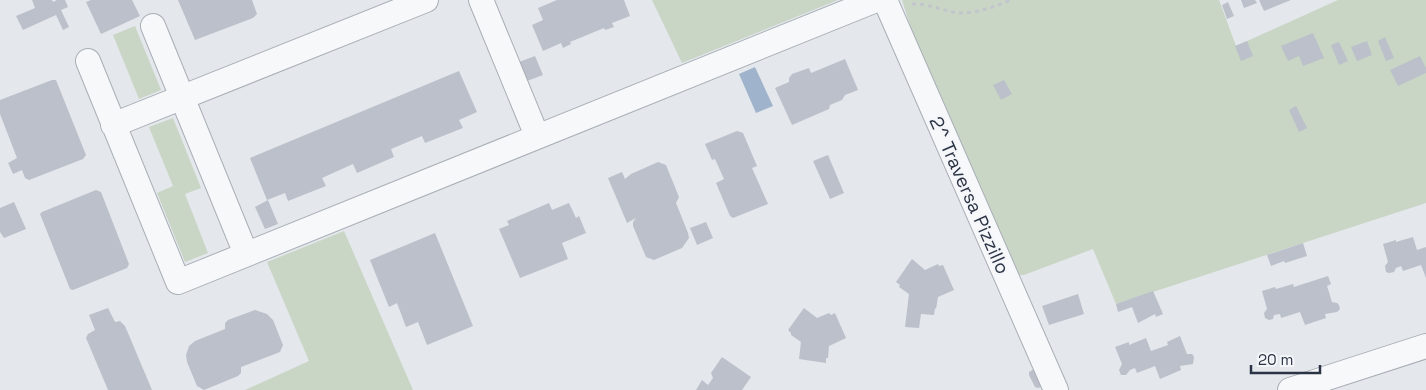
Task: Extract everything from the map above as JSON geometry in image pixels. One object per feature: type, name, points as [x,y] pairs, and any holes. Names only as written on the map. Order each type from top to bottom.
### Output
[{"type":"street","points":[[114,125],[426,0]]},
{"type":"street","points":[[481,0],[537,136]]},
{"type":"street","points":[[88,62],[178,282],[876,0]]},
{"type":"street","name":"2^ Traversa Pizzillo","points":[[895,2],[1056,390]]},
{"type":"street","points":[[153,26],[246,254]]},
{"type":"street","points":[[1290,390],[1426,346]]},
{"type":"path","points":[[895,2],[922,3],[960,13],[974,11],[1011,0]]},
{"type":"green space","points":[[652,0],[838,0],[682,63]]},
{"type":"green space","points":[[902,0],[1219,0],[1236,46],[1338,0],[1426,0],[1426,203],[1116,304],[1093,249],[1024,275],[1014,275],[919,54]]},
{"type":"green space","points":[[135,26],[161,90],[139,99],[113,35]]},
{"type":"green space","points":[[173,118],[201,188],[185,194],[208,253],[185,262],[157,193],[173,186],[149,127]]},
{"type":"green space","points":[[344,231],[413,390],[245,390],[309,361],[267,262]]},
{"type":"water","points":[[755,67],[773,106],[756,113],[739,74]]},
{"type":"building","points":[[32,0],[52,0],[53,2],[65,0],[68,7],[61,10],[69,27],[63,30],[56,15],[23,30],[16,16],[35,8]]},
{"type":"building","points":[[91,0],[132,0],[140,16],[101,34],[86,2]]},
{"type":"building","points":[[178,0],[252,0],[257,14],[253,18],[195,40]]},
{"type":"building","points":[[557,0],[624,0],[630,16],[612,23],[614,27],[605,30],[604,28],[570,42],[571,44],[563,48],[561,43],[543,51],[532,25],[543,20],[538,8]]},
{"type":"building","points":[[1241,0],[1255,0],[1257,3],[1244,8]]},
{"type":"building","points":[[1259,0],[1291,0],[1264,11]]},
{"type":"building","points":[[1228,2],[1234,16],[1227,19],[1222,5]]},
{"type":"building","points":[[1313,33],[1324,58],[1303,66],[1299,56],[1288,61],[1281,46]]},
{"type":"building","points":[[1385,37],[1394,58],[1386,61],[1378,41]]},
{"type":"building","points":[[1247,41],[1253,56],[1241,61],[1235,46]]},
{"type":"building","points":[[1367,41],[1372,55],[1357,61],[1351,47]]},
{"type":"building","points":[[1339,42],[1348,61],[1339,65],[1331,45]]},
{"type":"building","points":[[535,56],[543,75],[527,81],[519,62]]},
{"type":"building","points":[[1420,56],[1426,68],[1426,73],[1398,86],[1390,70]]},
{"type":"building","points":[[845,59],[858,90],[845,95],[842,100],[830,105],[829,109],[792,125],[775,88],[789,82],[792,74],[809,68],[811,73]]},
{"type":"building","points":[[459,71],[477,112],[459,120],[463,128],[425,143],[422,136],[391,149],[394,157],[357,173],[353,164],[322,178],[326,186],[288,201],[285,193],[267,200],[250,158]]},
{"type":"building","points":[[56,80],[86,155],[83,159],[29,180],[25,178],[22,170],[13,174],[8,163],[17,158],[0,114],[0,100]]},
{"type":"building","points":[[1004,80],[1012,94],[1001,100],[993,85]]},
{"type":"building","points":[[1296,106],[1307,128],[1299,132],[1289,110]]},
{"type":"building","points":[[737,131],[743,133],[757,166],[752,168],[768,204],[733,218],[730,216],[716,183],[724,179],[715,159],[712,160],[705,144]]},
{"type":"building","points":[[828,155],[844,193],[830,199],[813,161]]},
{"type":"building","points":[[658,162],[666,165],[679,197],[676,203],[689,238],[682,248],[654,260],[646,257],[633,226],[636,218],[627,223],[608,178],[622,172],[625,179],[631,174]]},
{"type":"building","points":[[96,190],[101,192],[129,264],[127,268],[73,290],[70,289],[40,214]]},
{"type":"building","points":[[268,200],[278,224],[265,229],[255,207]]},
{"type":"building","points":[[14,202],[26,229],[4,238],[0,232],[0,208]]},
{"type":"building","points":[[549,203],[552,210],[569,203],[576,218],[579,216],[586,233],[562,243],[568,259],[520,278],[499,229],[509,225],[507,221]]},
{"type":"building","points":[[706,222],[713,238],[697,245],[690,228]]},
{"type":"building","points":[[435,233],[473,326],[427,345],[418,322],[406,327],[397,303],[389,307],[370,260]]},
{"type":"building","points":[[1413,237],[1417,250],[1426,247],[1426,278],[1421,265],[1403,271],[1401,266],[1396,268],[1394,272],[1386,272],[1385,266],[1388,262],[1383,244]]},
{"type":"building","points":[[1303,243],[1307,256],[1271,266],[1267,255]]},
{"type":"building","points":[[912,259],[925,270],[938,264],[939,266],[943,265],[954,290],[938,297],[934,315],[921,314],[919,328],[905,327],[909,294],[899,287],[900,285],[896,282]]},
{"type":"building","points":[[1328,276],[1331,284],[1327,286],[1332,302],[1337,303],[1340,309],[1337,312],[1325,314],[1326,318],[1305,325],[1300,312],[1281,318],[1280,314],[1274,315],[1273,319],[1265,318],[1264,313],[1267,309],[1262,291],[1293,284],[1294,287]]},
{"type":"building","points":[[1153,291],[1163,314],[1156,317],[1155,314],[1138,323],[1132,307],[1118,312],[1116,304]]},
{"type":"building","points":[[1078,294],[1084,314],[1049,325],[1042,306]]},
{"type":"building","points":[[108,308],[115,322],[120,321],[125,326],[152,390],[108,390],[86,338],[88,334],[95,330],[89,315]]},
{"type":"building","points":[[804,308],[817,318],[829,313],[831,315],[835,313],[846,338],[829,346],[826,363],[799,359],[801,342],[791,335],[788,330]]},
{"type":"building","points":[[255,310],[267,314],[273,320],[283,345],[280,352],[241,367],[241,373],[238,376],[204,390],[197,386],[187,362],[186,355],[189,346],[195,341],[225,329],[225,323],[228,320]]},
{"type":"building","points":[[1180,336],[1187,354],[1192,354],[1194,357],[1193,364],[1180,366],[1181,370],[1160,379],[1155,366],[1137,373],[1135,368],[1126,375],[1121,375],[1119,370],[1122,364],[1115,347],[1129,342],[1129,345],[1146,338],[1151,351],[1168,345],[1167,342]]},
{"type":"building","points":[[722,357],[751,377],[742,390],[696,390],[702,380],[708,385],[713,378],[711,373]]},
{"type":"building","points":[[1034,369],[1041,387],[1038,388],[1035,387],[1029,375],[1029,372]]}]
